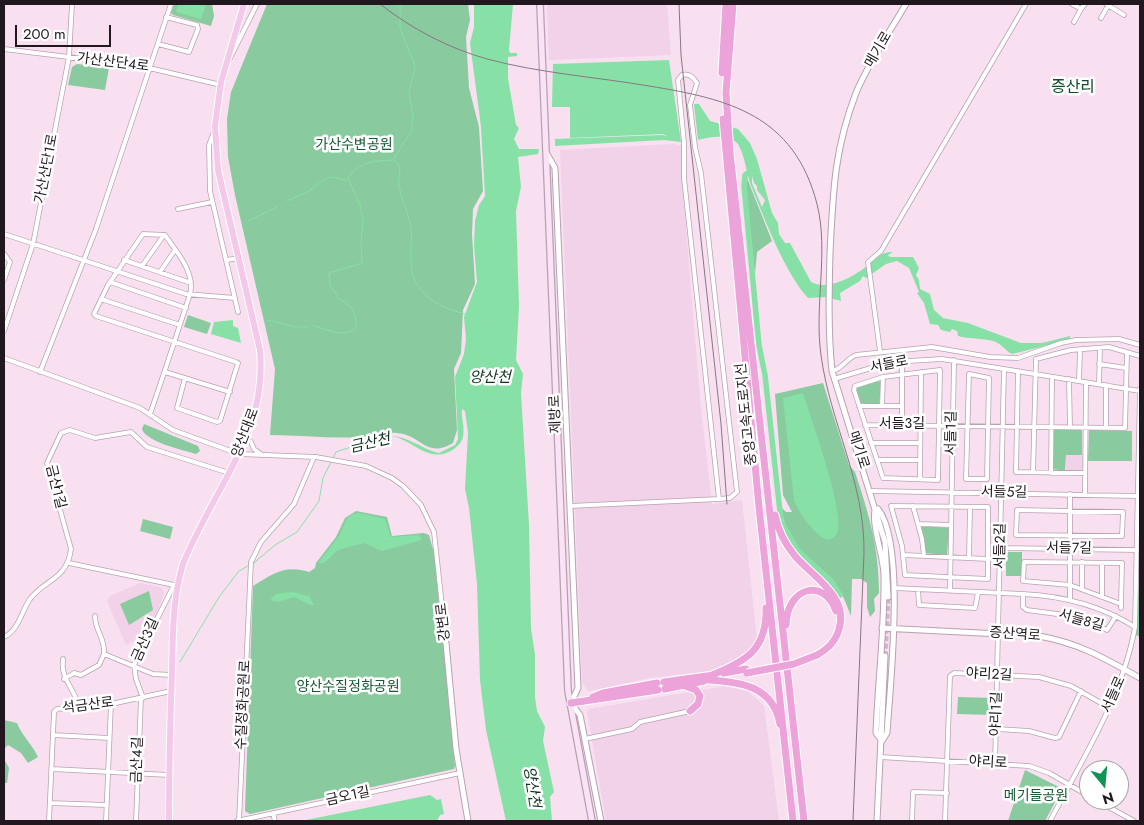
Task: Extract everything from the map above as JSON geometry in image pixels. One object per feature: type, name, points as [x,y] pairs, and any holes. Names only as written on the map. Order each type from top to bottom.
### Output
[{"type":"highway","name":"중앙고속도로지선","points":[[726,4],[723,93],[727,152],[762,540],[792,821]]},
{"type":"highway","name":"중앙고속도로지선","points":[[723,93],[733,4]]},
{"type":"highway","name":"중앙고속도로지선","points":[[727,152],[756,374],[804,821]]},
{"type":"highway","points":[[571,703],[794,664],[830,646],[838,634],[841,620],[840,608],[829,590],[795,556],[779,532],[772,501],[760,384],[756,374]]},
{"type":"highway","points":[[661,686],[683,685],[711,678],[745,660],[755,649],[762,635],[766,618],[762,540]]},
{"type":"highway","points":[[791,700],[787,615],[792,600],[798,594],[809,590],[825,595],[833,604],[836,612],[836,621],[830,638],[816,653]]},
{"type":"highway","points":[[711,678],[741,682],[754,688],[766,697],[774,708],[781,734],[792,821]]},
{"type":"highway","points":[[683,685],[696,690],[700,696],[698,704],[690,711]]},
{"type":"main road","name":"제방로","points":[[540,4],[568,691],[592,821]]},
{"type":"main road","name":"양산대로","points":[[169,821],[171,691],[176,585],[194,540],[239,454],[258,402],[261,365],[260,350],[218,170],[215,130],[225,66],[243,7]]},
{"type":"main road","points":[[250,428],[251,442]]},
{"type":"street","name":"가산산단1로","points":[[4,331],[33,244],[69,57],[72,4]]},
{"type":"street","points":[[40,372],[84,261],[171,4]]},
{"type":"street","points":[[225,66],[236,50],[257,4]]},
{"type":"street","name":"메기로","points":[[888,597],[886,542],[832,371],[829,347],[829,275],[832,193],[835,166],[843,134],[857,92],[867,71],[906,4]]},
{"type":"street","points":[[880,351],[867,266],[868,262],[881,251],[1026,4]]},
{"type":"street","points":[[1072,4],[1082,9]]},
{"type":"street","points":[[1074,22],[1085,4]]},
{"type":"street","points":[[1101,18],[1108,4],[1124,15]]},
{"type":"street","points":[[158,44],[190,52],[198,29],[197,26],[166,17]]},
{"type":"street","name":"가산산단4로","points":[[4,49],[150,67],[221,85]]},
{"type":"street","points":[[570,506],[719,499],[734,496],[737,488],[701,173],[695,146],[690,105],[697,83],[693,78],[685,74],[678,80],[684,143],[684,178],[719,499]]},
{"type":"street","points":[[215,130],[208,145],[208,167],[212,202],[238,312]]},
{"type":"street","points":[[545,151],[554,168],[570,506],[578,688],[571,703],[580,715],[601,821]]},
{"type":"street","points":[[178,209],[212,202]]},
{"type":"street","points":[[4,234],[190,294],[235,298]]},
{"type":"street","points":[[164,235],[141,235],[110,282],[94,312],[96,316],[238,363],[221,420],[217,422],[176,407],[185,378]]},
{"type":"street","points":[[150,414],[186,308],[191,283],[175,250],[164,235]]},
{"type":"street","points":[[142,266],[164,235]]},
{"type":"street","points":[[160,272],[175,250]]},
{"type":"street","points":[[4,254],[10,262],[4,280]]},
{"type":"street","points":[[227,260],[238,258]]},
{"type":"street","points":[[124,260],[191,283]]},
{"type":"street","points":[[110,282],[186,308]]},
{"type":"street","points":[[101,299],[180,325]]},
{"type":"street","points":[[4,314],[9,315]]},
{"type":"street","points":[[832,371],[839,369],[849,358],[856,355],[880,351],[932,347],[990,357],[1018,358],[1061,343],[1076,340],[1119,339],[1140,345]]},
{"type":"street","points":[[1079,381],[1081,348]]},
{"type":"street","points":[[1033,472],[1034,374],[1036,358],[1081,348],[1112,348],[1140,356]]},
{"type":"street","points":[[1099,384],[1100,348]]},
{"type":"street","points":[[1126,389],[1127,353]]},
{"type":"street","points":[[4,358],[140,408],[173,430],[239,454],[315,457]]},
{"type":"street","name":"서들로","points":[[834,379],[882,364],[930,358],[954,360],[1140,390],[1137,496],[1139,521],[1136,550],[1135,627],[1125,670],[1050,821]]},
{"type":"street","name":"서들1길","points":[[950,591],[954,360]]},
{"type":"street","points":[[902,361],[902,425]]},
{"type":"street","points":[[1100,364],[1126,368]]},
{"type":"street","name":"서들2길","points":[[1000,634],[1004,369]]},
{"type":"street","name":"서들3길","points":[[920,479],[938,480],[940,370],[921,372]]},
{"type":"street","points":[[1018,371],[1016,472],[1085,473]]},
{"type":"street","points":[[165,372],[230,392]]},
{"type":"street","points":[[921,372],[920,479],[883,478],[854,390],[855,386],[883,377],[903,374],[921,372]]},
{"type":"street","points":[[969,374],[989,378],[988,426],[987,479],[966,480],[969,374]]},
{"type":"street","points":[[1051,472],[1052,376]]},
{"type":"street","points":[[882,406],[883,377]]},
{"type":"street","points":[[1069,379],[1070,427]]},
{"type":"street","points":[[1085,494],[1086,382]]},
{"type":"street","points":[[1106,385],[1106,427]]},
{"type":"street","name":"서들3길","points":[[865,425],[1125,428],[1126,389]]},
{"type":"street","points":[[859,406],[902,406]]},
{"type":"street","name":"금산1길","points":[[69,563],[71,549],[48,463],[48,456],[60,433],[65,430],[95,438],[132,432],[147,447],[229,473]]},
{"type":"street","points":[[251,442],[254,449],[264,456]]},
{"type":"street","points":[[871,443],[920,443]]},
{"type":"street","name":"강변로","points":[[315,457],[377,470],[398,482],[417,501],[427,516],[436,548],[460,772],[468,821]]},
{"type":"street","name":"수질정화공원로","points":[[238,821],[251,560],[264,538],[294,504],[315,457]]},
{"type":"street","points":[[876,460],[920,460]]},
{"type":"street","name":"서들5길","points":[[871,491],[1137,496]]},
{"type":"street","points":[[1070,494],[1070,600]]},
{"type":"street","points":[[891,506],[951,506],[988,507],[988,579],[905,575],[904,555],[891,506]]},
{"type":"street","points":[[913,506],[919,524],[924,556]]},
{"type":"street","points":[[876,507],[882,515],[890,542],[894,588],[892,629],[886,655],[876,733],[882,741]]},
{"type":"street","points":[[876,507],[874,520],[883,559],[882,628],[886,655],[888,733],[882,741],[877,821]]},
{"type":"street","points":[[969,558],[970,507]]},
{"type":"street","points":[[1017,510],[1122,512],[1122,536],[1070,535],[1016,535],[1017,510]]},
{"type":"street","points":[[919,524],[951,525]]},
{"type":"street","name":"서들7길","points":[[1001,548],[1136,550]]},
{"type":"street","points":[[904,555],[988,559]]},
{"type":"street","points":[[1024,562],[1082,562],[1122,563],[1121,606],[1102,596],[1070,585],[1024,581],[1024,562]]},
{"type":"street","points":[[1082,562],[1082,589]]},
{"type":"street","points":[[4,637],[15,630],[31,598],[57,579],[69,563],[176,585]]},
{"type":"street","points":[[1102,563],[1102,596]]},
{"type":"street","name":"금산3길","points":[[142,698],[134,665],[176,585]]},
{"type":"street","name":"서들8길","points":[[894,588],[1023,594],[1070,600],[1116,616],[1135,627]]},
{"type":"street","points":[[918,590],[919,605],[966,607],[977,607],[978,592]]},
{"type":"street","name":"서들8길","points":[[1023,594],[1023,607],[1027,610],[1072,616],[1107,630],[1116,616]]},
{"type":"street","points":[[883,601],[888,604],[894,601]]},
{"type":"street","points":[[64,679],[74,673],[81,674],[99,665],[104,654],[104,641],[95,624],[95,616]]},
{"type":"street","name":"증산역로","points":[[882,628],[1039,636],[1064,640],[1087,649],[1140,678]]},
{"type":"street","name":"야리1길","points":[[995,764],[1000,634]]},
{"type":"street","points":[[104,654],[153,674],[172,674]]},
{"type":"street","points":[[62,659],[61,670],[64,679],[76,694],[79,707]]},
{"type":"street","name":"야리2길","points":[[948,761],[950,676],[954,673],[1039,677],[1081,691],[1108,707]]},
{"type":"street","name":"석금산로","points":[[49,821],[54,712],[111,704],[171,691]]},
{"type":"street","points":[[996,729],[1029,731],[1056,738],[1059,736],[1081,691]]},
{"type":"street","name":"금산4길","points":[[136,821],[142,698]]},
{"type":"street","points":[[106,821],[111,704]]},
{"type":"street","points":[[585,738],[632,730],[640,722],[690,711]]},
{"type":"street","points":[[53,735],[109,738]]},
{"type":"street","name":"야리로","points":[[880,757],[1029,766],[1049,773],[1079,790]]},
{"type":"street","points":[[945,821],[948,761]]},
{"type":"street","points":[[52,769],[169,775]]},
{"type":"street","name":"금오1길","points":[[238,821],[460,772]]},
{"type":"street","points":[[912,821],[913,792],[947,793]]},
{"type":"street","points":[[50,803],[106,805]]},
{"type":"street","points":[[1114,810],[1134,821]]},
{"type":"street","points":[[273,813],[275,821]]},
{"type":"shaded area","points":[[547,4],[667,4],[671,55],[549,60]]},
{"type":"shaded area","points":[[673,144],[683,146],[682,178],[700,398],[712,504],[742,500],[757,640],[749,650],[731,664],[710,671],[650,678],[590,691],[587,690],[582,682],[560,150]]},
{"type":"shaded area","points":[[1066,455],[1083,455],[1083,471],[1066,471]]},
{"type":"shaded area","points":[[140,583],[161,587],[164,593],[155,618],[144,625],[146,635],[126,645],[107,601],[110,596]]},
{"type":"shaded area","points":[[725,686],[749,692],[764,706],[779,821],[606,821],[587,712],[589,709]]},
{"type":"green space","points":[[174,4],[212,4],[214,16],[211,26],[173,15],[171,13]]},
{"type":"green space","name":"가산수변공원","points":[[267,4],[468,4],[470,20],[466,37],[469,88],[479,127],[483,191],[473,209],[472,234],[475,284],[463,310],[461,353],[454,369],[457,430],[453,443],[444,447],[430,447],[397,433],[351,437],[270,435],[275,369],[235,195],[228,157],[227,119],[231,92]]},
{"type":"green space","points":[[77,64],[109,68],[105,90],[68,85],[72,67]]},
{"type":"green space","points":[[747,178],[772,241],[757,252],[755,274],[745,185]]},
{"type":"green space","points":[[188,315],[211,323],[207,334],[184,327]]},
{"type":"green space","points":[[879,381],[881,383],[879,405],[860,403],[856,388]]},
{"type":"green space","points":[[823,383],[849,465],[855,472],[865,502],[872,531],[879,577],[879,593],[874,599],[875,611],[870,617],[867,607],[867,583],[861,579],[852,579],[851,616],[835,582],[793,541],[784,521],[781,507],[786,512],[792,512],[783,495],[775,394]]},
{"type":"green space","points":[[144,424],[198,446],[200,451],[196,454],[157,442],[145,434],[142,429]]},
{"type":"green space","points":[[1055,428],[1080,429],[1082,431],[1082,455],[1066,455],[1065,471],[1052,469],[1052,430]]},
{"type":"green space","points":[[1089,430],[1132,431],[1132,461],[1088,461]]},
{"type":"green space","name":"양산수질정화공원","points":[[356,511],[387,517],[392,536],[424,533],[429,535],[434,553],[454,769],[250,814],[245,811],[253,586],[286,570],[293,569],[309,572],[315,568],[316,563],[336,537],[345,518]]},
{"type":"green space","points":[[143,519],[173,527],[170,539],[140,531]]},
{"type":"green space","points":[[922,526],[949,528],[947,555],[926,553]]},
{"type":"green space","points":[[1006,552],[1022,552],[1022,576],[1006,576]]},
{"type":"green space","points":[[1140,558],[1140,637],[1136,635]]},
{"type":"green space","points":[[149,591],[153,610],[129,625],[120,604]]},
{"type":"green space","points":[[958,697],[993,698],[992,715],[957,714]]},
{"type":"green space","points":[[4,720],[17,723],[38,757],[28,763],[21,753],[8,745],[4,749]]},
{"type":"green space","points":[[4,759],[9,768],[7,783],[4,783]]},
{"type":"green space","name":"메기들공원","points":[[1025,770],[1059,787],[1061,791],[1045,821],[1008,821]]},
{"type":"water","points":[[178,4],[206,4],[201,19],[176,12]]},
{"type":"water","name":"양산천","points":[[474,4],[513,4],[509,50],[510,53],[517,53],[517,56],[508,57],[508,78],[516,125],[519,128],[514,139],[519,149],[539,149],[538,154],[518,157],[521,187],[516,211],[519,306],[516,360],[523,374],[521,393],[529,525],[531,628],[535,655],[535,697],[537,711],[545,727],[543,741],[554,792],[550,797],[552,821],[506,821],[486,730],[480,680],[477,584],[469,508],[465,489],[468,433],[465,411],[462,409],[464,430],[462,441],[446,453],[430,454],[394,436],[439,453],[455,445],[458,439],[455,377],[464,354],[466,339],[464,317],[477,282],[474,246],[475,221],[479,205],[485,196],[481,127],[470,43],[474,27]]},
{"type":"water","points":[[669,60],[681,142],[664,140],[555,146],[555,139],[663,135],[669,137],[663,134],[570,138],[570,107],[552,107],[553,64]]},
{"type":"water","points":[[694,104],[699,104],[710,121],[738,129],[750,143],[757,159],[772,213],[778,223],[779,234],[785,243],[790,243],[811,282],[825,285],[840,282],[861,270],[881,255],[893,252],[888,255],[890,257],[913,257],[919,268],[916,275],[919,280],[920,289],[930,294],[934,310],[943,318],[968,323],[1021,343],[1042,343],[1070,336],[1070,340],[1012,354],[993,341],[958,336],[957,331],[952,329],[950,332],[941,330],[938,325],[930,324],[924,303],[917,293],[919,292],[909,268],[897,261],[886,264],[866,278],[863,276],[860,281],[840,293],[841,301],[826,297],[808,298],[791,275],[776,246],[752,188],[738,144],[724,137],[698,140]],"holes":[[[752,176],[754,183],[765,200],[762,207],[752,183]]]},
{"type":"water","points":[[233,320],[233,326],[238,328],[241,343],[211,334],[214,322]]},
{"type":"water","points":[[803,393],[836,503],[838,530],[837,534],[828,540],[818,534],[808,523],[794,500],[783,398]]},
{"type":"water","name":"양산천","points":[[383,436],[393,436],[377,443],[373,441],[356,446]]},
{"type":"water","points":[[359,513],[385,519],[391,537],[419,535],[422,540],[382,551],[364,543],[338,550],[324,563],[318,563],[339,536],[347,519],[352,514]]},
{"type":"water","points":[[292,592],[309,596],[314,605],[294,597],[278,602],[270,600],[276,594]]},
{"type":"water","points":[[430,795],[437,800],[441,799],[444,814],[440,815],[437,821],[301,821]]},
{"type":"waterway","points":[[287,201],[309,191],[325,179],[333,177],[345,180],[361,166],[378,161],[393,160],[411,132],[413,116],[409,93],[415,66],[400,28],[400,4]]},
{"type":"waterway","points":[[394,160],[400,167],[399,186],[410,223],[412,273],[416,283],[421,291],[436,303],[465,314]]},
{"type":"waterway","points":[[748,173],[745,175],[744,186],[759,345],[765,375],[781,521],[798,551],[830,580],[840,595]]},
{"type":"waterway","points":[[314,326],[342,333],[353,330],[357,326],[353,308],[339,299],[330,285],[329,273],[362,263],[363,221],[360,205],[348,178]]},
{"type":"waterway","points":[[248,221],[277,207]]},
{"type":"waterway","points":[[267,320],[292,326],[308,327]]},
{"type":"waterway","name":"금산천","points":[[333,458],[336,452],[357,445]]},
{"type":"waterway","name":"금산천","points":[[180,662],[219,597],[239,571],[297,532],[319,501],[323,478],[331,462]]},
{"type":"tunnel","points":[[885,656],[888,597]]},
{"type":"railway","points":[[380,4],[405,22],[431,37],[473,55],[507,64],[678,91],[706,97],[731,106],[754,117],[775,131],[792,150],[806,174],[817,204],[822,241],[819,336],[825,380],[853,477],[863,527],[864,553],[853,821]]},
{"type":"railway","points":[[679,4],[681,55],[721,424],[727,504]]},
{"type":"district","name":"증산리","points":[[1073,88]]}]
